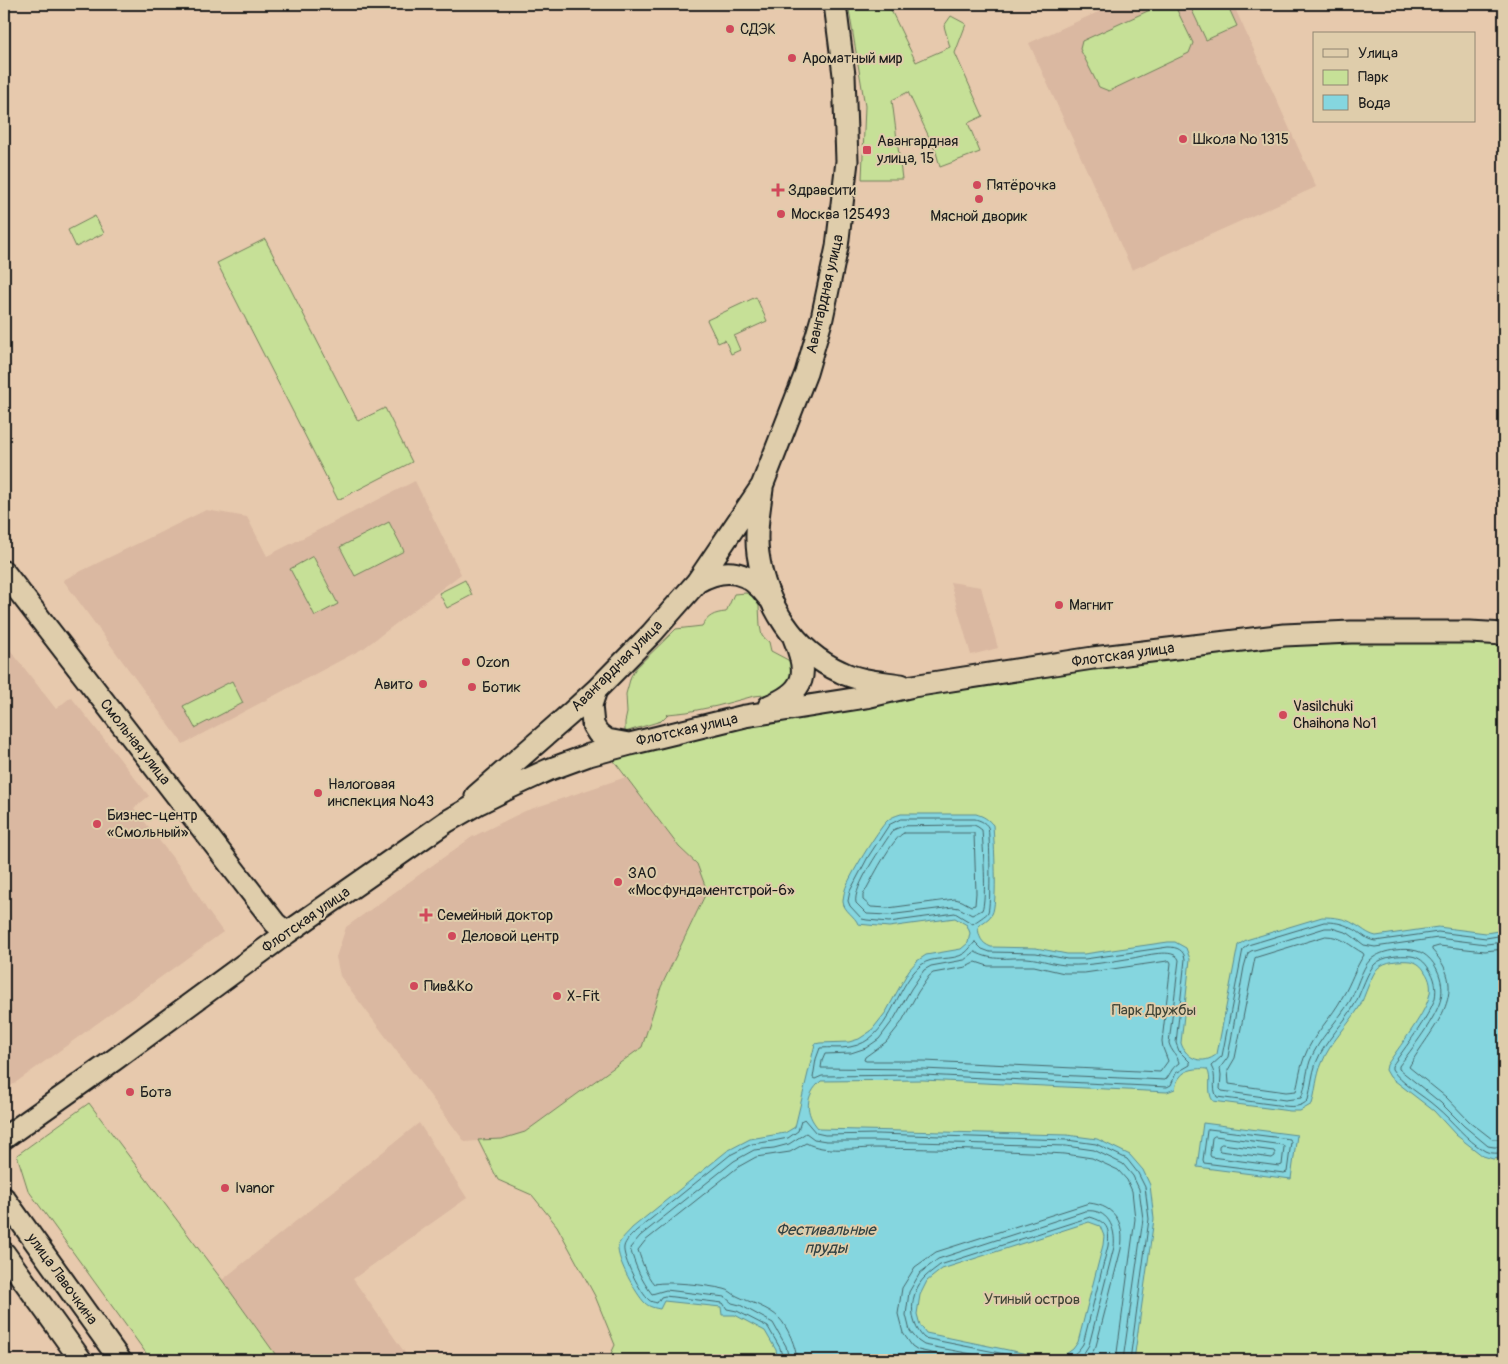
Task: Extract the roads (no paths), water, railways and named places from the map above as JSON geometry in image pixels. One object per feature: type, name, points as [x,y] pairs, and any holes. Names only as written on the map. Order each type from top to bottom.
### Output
[{"type":"street","name":"Авангардная улица","points":[[446,822],[554,729],[596,690],[652,632],[697,582],[762,486],[806,373],[822,318],[837,247],[847,161],[844,75],[834,4]]},
{"type":"street","name":"Авангардная улица","points":[[762,486],[758,523],[758,553],[764,580],[772,603],[793,636],[818,659],[841,672],[864,680],[913,686]]},
{"type":"street","name":"Смольная улица","points":[[4,572],[275,923],[287,933]]},
{"type":"street","points":[[697,582],[710,575],[735,573],[750,578],[760,586],[772,603]]},
{"type":"street","name":"Флотская улица","points":[[4,1138],[287,933],[446,822],[479,803],[548,770],[600,752],[745,716],[866,697],[913,686],[1093,658],[1284,635],[1351,632],[1470,632],[1504,634]]},
{"type":"street","name":"Флотская улица","points":[[745,716],[783,701],[795,692],[802,680],[803,668],[801,654],[793,636]]},
{"type":"street","name":"Флотская улица","points":[[596,690],[591,705],[593,725],[598,733],[607,740],[630,744]]},
{"type":"street","name":"улица Лавочкина","points":[[4,1198],[120,1360]]},
{"type":"street","points":[[4,1254],[81,1360]]},
{"type":"water","name":"Фестивальные пруды","points":[[901,814],[976,814],[985,818],[993,825],[994,908],[991,916],[978,927],[981,939],[991,947],[1036,948],[1067,954],[1084,954],[1168,942],[1175,942],[1186,948],[1190,959],[1181,1043],[1183,1049],[1191,1057],[1201,1060],[1212,1058],[1217,1054],[1238,945],[1246,940],[1322,917],[1347,920],[1376,936],[1438,927],[1486,933],[1504,930],[1504,1158],[1493,1159],[1483,1156],[1456,1135],[1434,1111],[1390,1077],[1386,1070],[1387,1065],[1422,1013],[1430,990],[1428,978],[1419,965],[1410,961],[1393,961],[1381,966],[1376,971],[1360,1006],[1325,1055],[1318,1073],[1312,1104],[1300,1111],[1213,1101],[1207,1069],[1185,1072],[1178,1080],[1175,1089],[1167,1092],[923,1080],[821,1081],[812,1092],[808,1104],[809,1110],[814,1123],[819,1129],[1067,1135],[1097,1139],[1130,1155],[1143,1170],[1150,1185],[1154,1219],[1134,1360],[778,1360],[776,1350],[765,1331],[735,1315],[722,1315],[721,1307],[664,1301],[660,1309],[648,1305],[641,1299],[632,1285],[621,1260],[618,1247],[624,1237],[632,1228],[727,1151],[750,1139],[785,1133],[795,1127],[815,1044],[849,1042],[859,1039],[871,1031],[886,1012],[909,970],[917,961],[926,955],[961,949],[968,943],[970,933],[967,925],[955,918],[889,927],[858,924],[845,908],[843,902],[847,884],[857,866],[887,821]],"holes":[[[1089,1222],[1100,1226],[1104,1236],[1103,1245],[1078,1342],[1066,1354],[1054,1357],[1037,1356],[926,1333],[920,1325],[917,1314],[920,1295],[927,1281],[942,1269]]]},
{"type":"water","points":[[1203,1123],[1297,1135],[1291,1179],[1197,1167]]},
{"type":"place","name":"СДЭК","points":[[730,29]]},
{"type":"place","name":"Ароматный мир","points":[[792,58]]},
{"type":"place","name":"Школа № 1315","points":[[1183,139]]},
{"type":"place","name":"Авангардная улица, 15","points":[[867,150]]},
{"type":"place","name":"Пятёрочка","points":[[977,185]]},
{"type":"place","name":"Здравсити","points":[[778,190]]},
{"type":"place","name":"Мясной дворик","points":[[979,199]]},
{"type":"place","name":"Москва 125493","points":[[781,214]]},
{"type":"place","name":"Магнит","points":[[1059,605]]},
{"type":"place","name":"Ozon","points":[[466,662]]},
{"type":"place","name":"Авито","points":[[423,684]]},
{"type":"place","name":"Ботик","points":[[472,687]]},
{"type":"place","name":"Vasilchuki Chaihona №1","points":[[1283,715]]},
{"type":"place","name":"Налоговая инспекция №43","points":[[318,793]]},
{"type":"place","name":"Бизнес-центр «Смольный»","points":[[97,824]]},
{"type":"place","name":"ЗАО «Мосфундаментстрой-6»","points":[[618,882]]},
{"type":"place","name":"Семейный доктор","points":[[426,915]]},
{"type":"place","name":"Деловой центр","points":[[452,936]]},
{"type":"place","name":"Пив&Ко","points":[[414,986]]},
{"type":"place","name":"X-Fit","points":[[557,996]]},
{"type":"place","name":"Бота","points":[[130,1092]]},
{"type":"place","name":"Ivanor","points":[[225,1188]]},
{"type":"park label","name":"Парк Дружбы","points":[[1154,1010]]},
{"type":"park label","name":"Утиный остров","points":[[1032,1299]]}]
